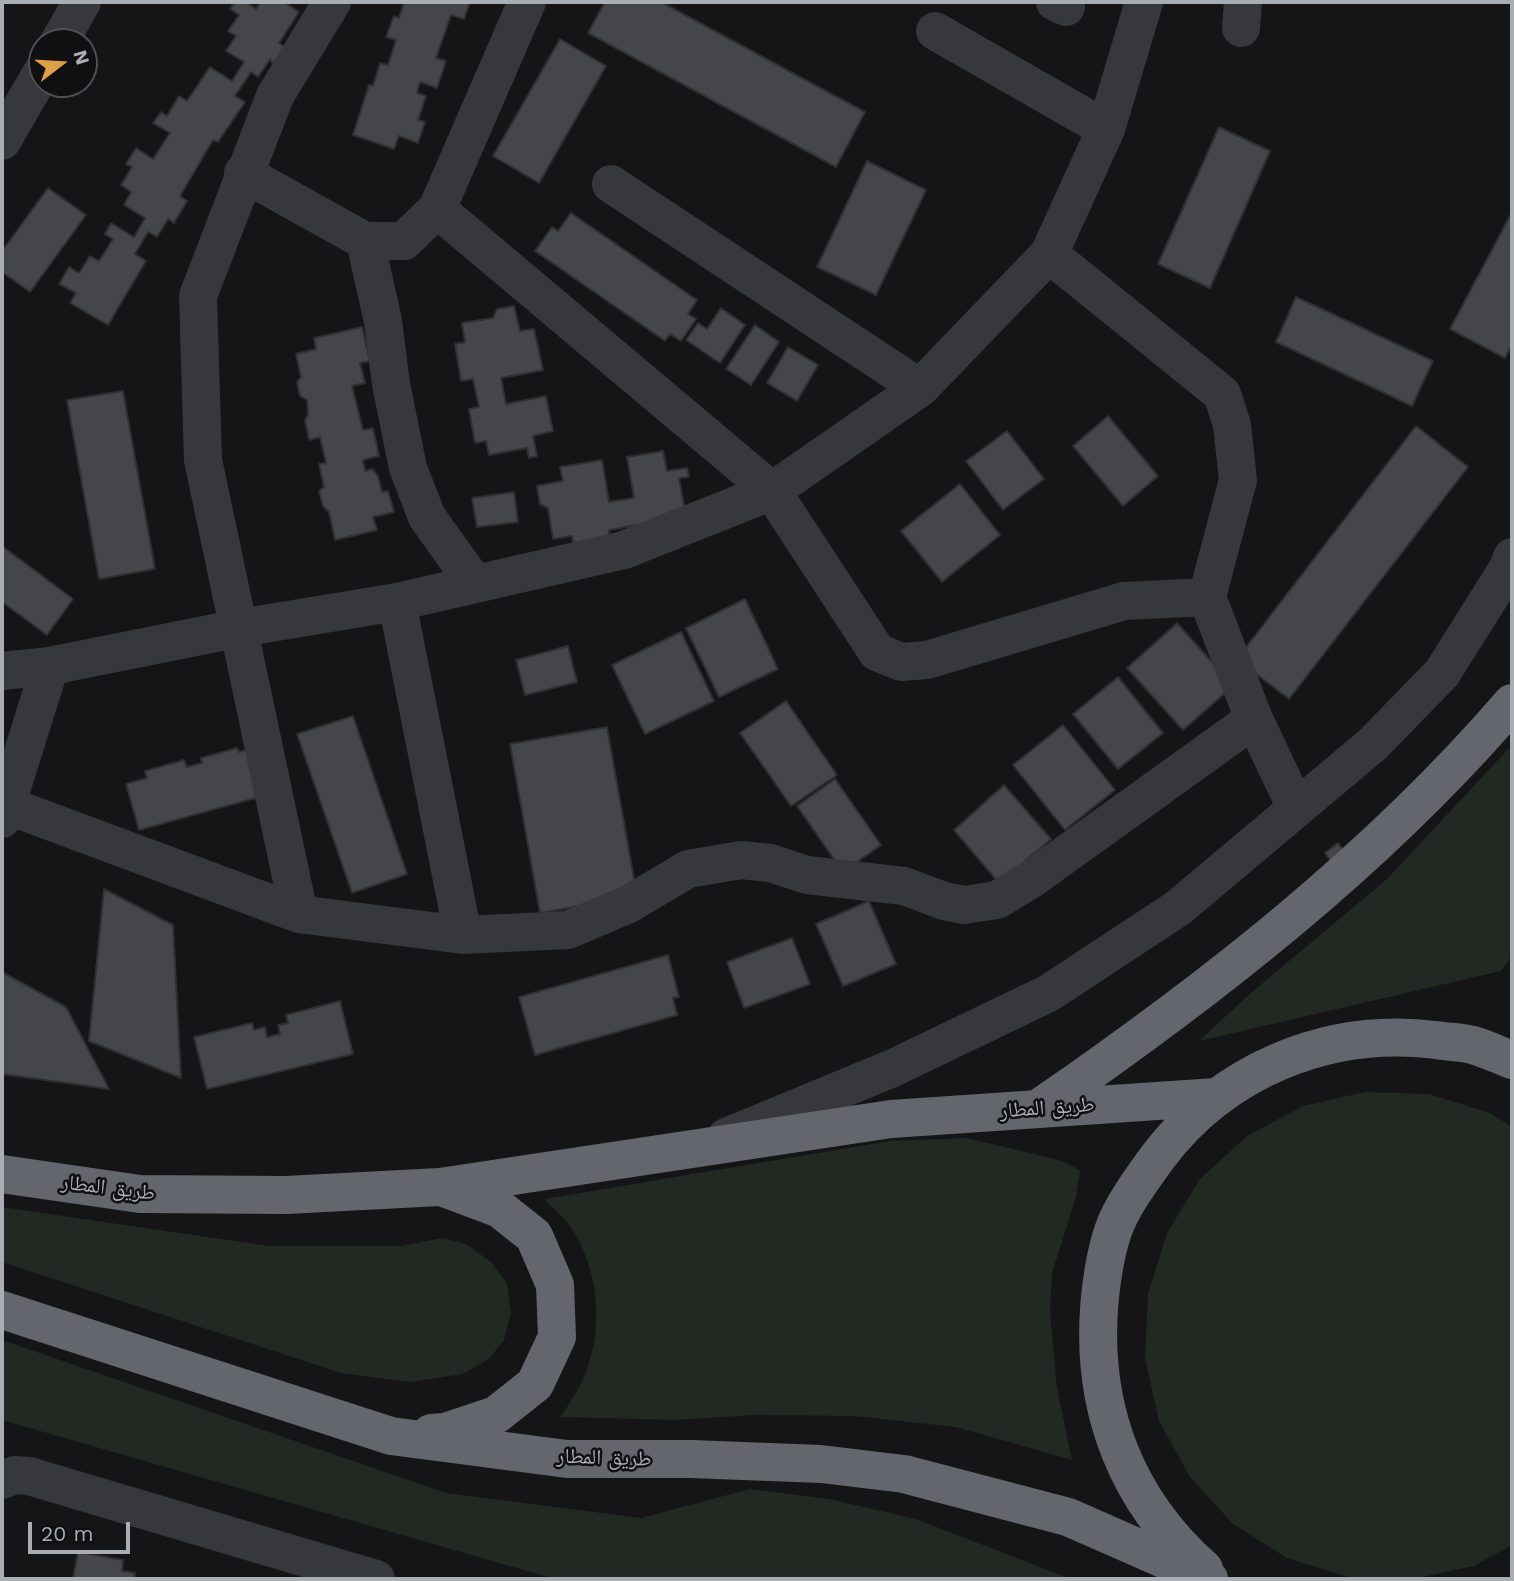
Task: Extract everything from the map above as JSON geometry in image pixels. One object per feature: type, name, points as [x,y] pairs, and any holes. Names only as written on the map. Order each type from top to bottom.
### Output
[{"type":"highway","points":[[1038,1109],[1182,1006],[1315,897],[1437,783],[1512,703]]},
{"type":"highway","points":[[1217,1579],[1182,1549],[1146,1505],[1119,1455],[1103,1400],[1097,1343],[1101,1286],[1113,1229],[1140,1180],[1175,1135],[1216,1097],[1274,1063],[1338,1042],[1405,1036],[1471,1045],[1512,1060]]},
{"type":"highway","name":"طريق المطار","points":[[2,1174],[140,1194],[286,1195],[440,1187],[891,1119],[1216,1097]]},
{"type":"highway","points":[[391,1436],[445,1432],[496,1415],[535,1384],[557,1337],[555,1286],[534,1236],[500,1209],[440,1187]]},
{"type":"highway","name":"طريق المطار","points":[[2,1310],[391,1436],[566,1459],[821,1464],[904,1474],[1068,1517],[1209,1579]]},
{"type":"street","points":[[67,28],[82,2]]},
{"type":"street","points":[[299,914],[203,460],[198,296],[243,173],[275,96],[332,2]]},
{"type":"street","points":[[243,173],[365,241],[404,241],[437,209],[527,2]]},
{"type":"street","points":[[2,671],[50,666],[240,628],[397,602],[624,550],[772,491],[920,388],[1049,254],[1106,129],[1143,2]]},
{"type":"street","points":[[935,31],[1106,129]]},
{"type":"street","points":[[2,141],[28,96]]},
{"type":"street","points":[[611,184],[920,388]]},
{"type":"street","points":[[437,209],[772,491],[877,652],[901,662],[927,660],[1124,601],[1207,597]]},
{"type":"street","points":[[365,241],[383,321],[391,384],[408,468],[427,517],[475,584]]},
{"type":"street","points":[[1049,254],[1222,394],[1233,425],[1237,480],[1207,597],[1254,719],[1296,808]]},
{"type":"street","points":[[698,1149],[893,1068],[1049,993],[1178,908],[1373,744],[1442,673],[1508,568],[1512,557]]},
{"type":"street","points":[[397,602],[463,935]]},
{"type":"street","points":[[50,666],[4,812],[299,914],[463,935],[568,930],[629,904],[688,869],[741,860],[770,863],[807,875],[904,886],[944,901],[964,905],[997,900],[1030,880],[1254,719]]},
{"type":"street","points":[[2,1480],[15,1475],[29,1476],[376,1579]]},
{"type":"shaded area","points":[[1512,745],[1512,956],[1501,971],[1199,1041],[1252,992],[1387,879]]},
{"type":"shaded area","points":[[1365,1092],[1429,1094],[1490,1113],[1512,1127],[1512,1545],[1474,1566],[1413,1579],[1348,1577],[1287,1558],[1233,1524],[1190,1477],[1159,1421],[1145,1358],[1148,1294],[1167,1233],[1200,1179],[1247,1136],[1303,1106]]},
{"type":"shaded area","points":[[967,1138],[1059,1160],[1080,1170],[1076,1197],[1052,1273],[1050,1312],[1057,1388],[1072,1460],[956,1427],[854,1416],[756,1415],[675,1420],[560,1417],[576,1393],[588,1366],[596,1325],[596,1304],[588,1263],[580,1244],[567,1222],[544,1199],[890,1141]]},
{"type":"shaded area","points":[[2,1207],[269,1246],[401,1246],[443,1238],[466,1244],[491,1262],[507,1283],[511,1312],[504,1340],[489,1359],[463,1374],[410,1382],[341,1373],[2,1262]]},
{"type":"shaded area","points":[[2,1340],[446,1493],[641,1518],[750,1489],[829,1499],[916,1519],[1071,1579],[555,1579],[2,1420]]},
{"type":"building","points":[[235,2],[246,2],[256,9],[261,2],[284,2],[299,12],[279,43],[285,47],[273,64],[270,59],[258,77],[251,72],[235,96],[245,102],[218,142],[213,140],[180,196],[187,201],[174,223],[168,219],[157,237],[148,232],[135,254],[146,261],[108,325],[70,303],[76,293],[59,284],[69,267],[79,273],[90,256],[99,261],[113,239],[105,234],[111,223],[134,237],[145,218],[124,205],[131,192],[121,185],[132,167],[126,164],[136,148],[153,159],[170,133],[153,123],[161,112],[167,116],[179,96],[187,101],[210,67],[232,81],[244,62],[226,51],[236,36],[228,31],[239,15],[230,9]]},
{"type":"building","points":[[404,2],[470,2],[464,19],[451,15],[436,58],[446,61],[437,88],[420,82],[417,93],[426,96],[418,120],[425,122],[418,143],[399,136],[394,149],[353,135],[369,85],[373,86],[380,63],[388,65],[396,40],[386,37],[394,16],[399,18]]},
{"type":"building","points":[[605,2],[661,2],[865,112],[836,167],[588,33]]},
{"type":"building","points":[[560,39],[606,66],[539,183],[493,156]]},
{"type":"building","points":[[1219,127],[1270,151],[1210,288],[1158,264]]},
{"type":"building","points":[[867,161],[926,190],[876,295],[817,267]]},
{"type":"building","points":[[48,188],[86,215],[30,292],[2,272],[2,251]]},
{"type":"building","points":[[1512,212],[1512,344],[1505,358],[1450,329]]},
{"type":"building","points":[[571,213],[697,300],[688,314],[696,319],[681,341],[670,334],[665,341],[535,251],[552,227],[558,231]]},
{"type":"building","points":[[1296,297],[1433,361],[1412,406],[1276,342]]},
{"type":"building","points":[[514,306],[520,331],[534,329],[543,370],[501,378],[506,404],[546,396],[553,431],[533,436],[537,456],[529,458],[527,448],[489,455],[486,441],[475,443],[469,409],[479,407],[473,379],[461,381],[455,344],[465,342],[462,323],[493,318],[497,309]]},
{"type":"building","points":[[721,308],[745,325],[720,363],[686,340],[698,323],[707,329]]},
{"type":"building","points":[[755,325],[779,342],[751,385],[726,369]]},
{"type":"building","points":[[362,327],[370,361],[360,363],[365,383],[352,386],[363,430],[373,428],[379,456],[363,460],[365,471],[372,469],[378,476],[382,492],[388,491],[394,512],[373,517],[377,530],[335,540],[329,512],[323,506],[319,491],[324,487],[319,464],[326,463],[320,437],[309,440],[305,420],[308,415],[307,400],[300,396],[297,382],[301,377],[296,354],[316,349],[314,338]]},
{"type":"building","points":[[788,347],[818,365],[797,401],[767,383]]},
{"type":"building","points":[[123,391],[155,569],[99,579],[67,400]]},
{"type":"building","points":[[1108,416],[1158,476],[1123,506],[1073,446]]},
{"type":"building","points":[[1416,426],[1468,467],[1289,699],[1237,659]]},
{"type":"building","points":[[1007,431],[1044,479],[1003,510],[966,461]]},
{"type":"building","points":[[663,451],[667,471],[687,468],[689,477],[679,478],[686,516],[609,530],[610,542],[574,547],[572,536],[553,539],[548,508],[540,504],[537,486],[563,481],[560,467],[602,460],[609,502],[634,498],[627,457]]},
{"type":"building","points":[[960,484],[1000,535],[942,582],[901,531]]},
{"type":"building","points":[[514,492],[518,522],[477,527],[472,498]]},
{"type":"building","points":[[2,546],[73,599],[47,635],[2,602]]},
{"type":"building","points":[[745,599],[778,669],[719,697],[686,628]]},
{"type":"building","points":[[1177,623],[1233,686],[1183,730],[1127,668]]},
{"type":"building","points":[[681,632],[714,701],[645,734],[612,665]]},
{"type":"building","points":[[568,646],[577,682],[525,695],[516,660]]},
{"type":"building","points":[[1118,677],[1163,733],[1118,769],[1073,714]]},
{"type":"building","points":[[786,701],[837,775],[791,806],[740,733]]},
{"type":"building","points":[[353,716],[407,874],[352,893],[297,734]]},
{"type":"building","points":[[1063,725],[1115,790],[1065,830],[1013,765]]},
{"type":"building","points":[[607,727],[637,896],[540,913],[510,744]]},
{"type":"building","points":[[257,747],[270,794],[139,830],[126,784],[147,778],[145,771],[184,760],[187,767],[202,763],[201,758],[237,748],[239,752]]},
{"type":"building","points":[[835,779],[881,845],[843,872],[797,806]]},
{"type":"building","points":[[1004,785],[1051,839],[999,883],[954,830]]},
{"type":"building","points":[[1338,843],[1348,856],[1335,867],[1325,853]]},
{"type":"building","points":[[104,889],[173,925],[181,1078],[89,1041]]},
{"type":"building","points":[[869,901],[896,964],[843,986],[816,924]]},
{"type":"building","points":[[792,938],[810,984],[744,1008],[727,962]]},
{"type":"building","points":[[668,955],[679,997],[673,998],[677,1015],[535,1055],[519,997]]},
{"type":"building","points":[[2,972],[66,1007],[109,1089],[2,1074]]},
{"type":"building","points":[[340,1001],[353,1054],[207,1089],[194,1037],[252,1023],[254,1030],[265,1027],[267,1037],[280,1034],[278,1025],[288,1023],[286,1015]]},
{"type":"building","points":[[78,1552],[123,1560],[122,1571],[135,1573],[134,1579],[73,1579]]}]
